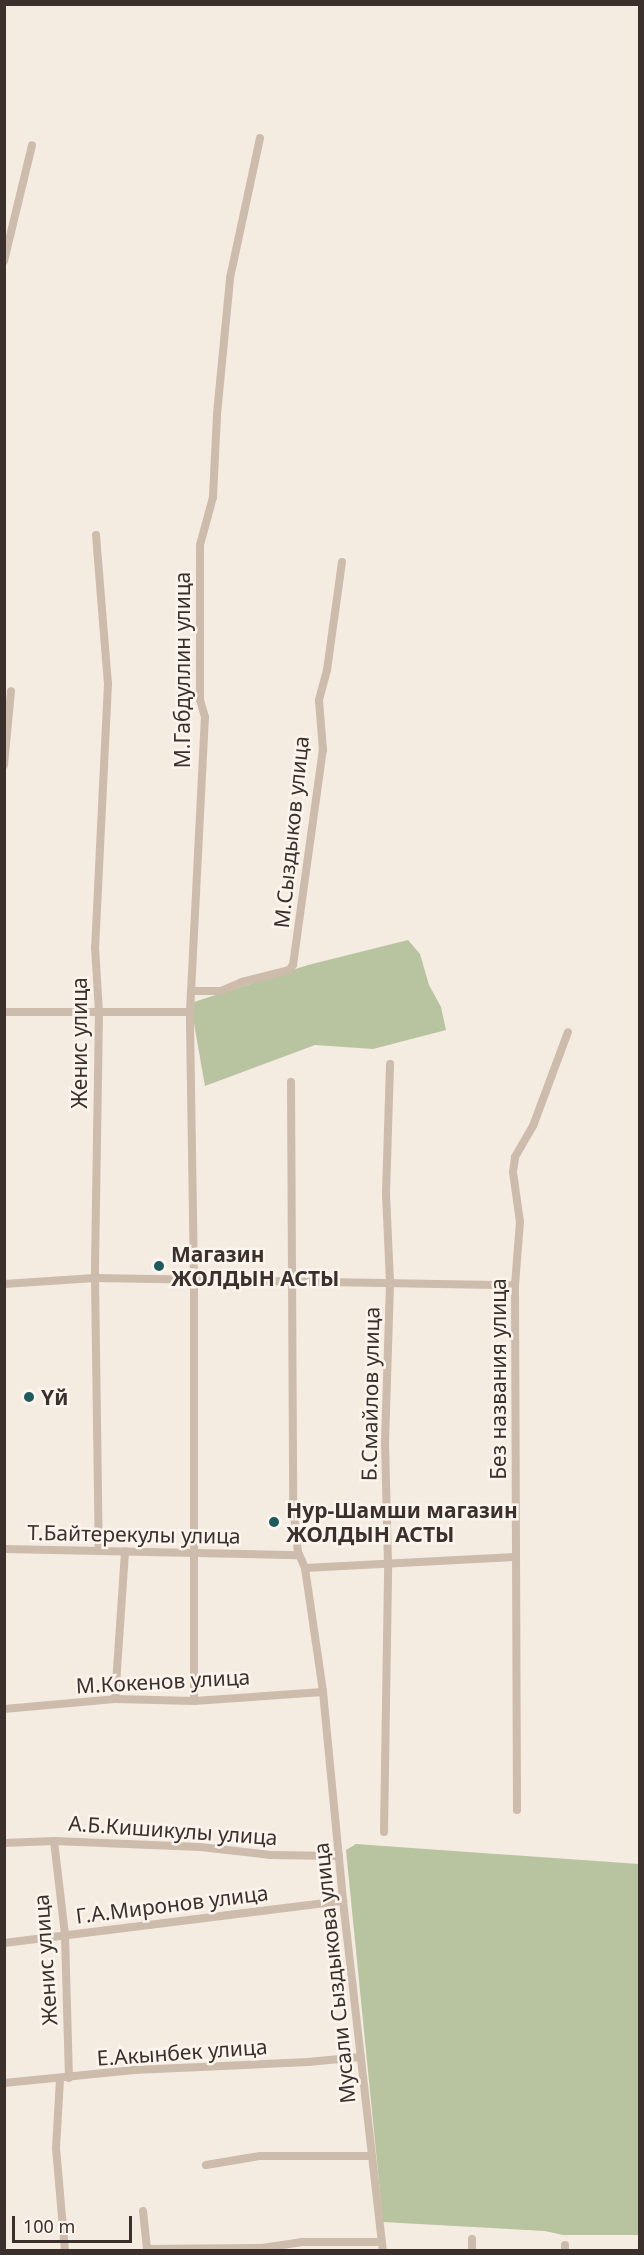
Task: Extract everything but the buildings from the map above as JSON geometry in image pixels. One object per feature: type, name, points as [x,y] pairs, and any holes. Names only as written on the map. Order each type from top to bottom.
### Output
[{"type":"street","name":"М.Габдуллин улица","points":[[194,1701],[195,1279],[190,1012],[205,717],[200,699],[200,545],[213,497],[217,414],[230,278],[260,138]]},
{"type":"street","points":[[4,261],[32,145]]},
{"type":"street","name":"Женис улица","points":[[96,535],[108,684],[95,947],[99,1012],[95,1278],[99,1551]]},
{"type":"street","name":"М.Сыздыков улица","points":[[191,991],[220,991],[242,982],[288,970],[293,965],[322,750],[319,700],[327,670],[342,562]]},
{"type":"street","points":[[4,765],[10,691]]},
{"type":"street","points":[[4,1012],[190,1012]]},
{"type":"street","name":"Без названия улица","points":[[517,1810],[515,1285],[520,1222],[513,1172],[515,1157],[533,1126],[568,1032]]},
{"type":"street","name":"Б.Смайлов улица","points":[[384,1832],[388,1564],[386,1443],[390,1282],[386,1193],[390,1064]]},
{"type":"street","points":[[291,1083],[290,1283],[293,1506],[299,1554],[305,1568],[323,1692]]},
{"type":"street","points":[[4,1284],[95,1278],[515,1285]]},
{"type":"street","name":"Т.Байтерекулы улица","points":[[4,1549],[299,1554]]},
{"type":"street","points":[[116,1699],[125,1551]]},
{"type":"street","points":[[305,1568],[516,1557]]},
{"type":"street","name":"М.Кокенов улица","points":[[4,1709],[116,1699],[194,1701],[323,1692]]},
{"type":"street","name":"Мусали Сыздыкова улица","points":[[323,1692],[343,1901],[383,2246]]},
{"type":"street","name":"Женис улица","points":[[54,1841],[65,1935],[69,2078]]},
{"type":"street","name":"А.Б.Кишикулы улица","points":[[4,1843],[54,1841],[200,1847],[271,1855],[339,1856]]},
{"type":"street","name":"Г.А.Миронов улица","points":[[4,1943],[343,1901]]},
{"type":"street","name":"Е.Акынбек улица","points":[[4,2083],[134,2070],[308,2062],[361,2057]]},
{"type":"street","points":[[60,2079],[56,2148],[64,2250]]},
{"type":"street","points":[[206,2165],[260,2156],[372,2156]]},
{"type":"street","points":[[143,2211],[147,2250],[262,2248],[303,2242],[383,2246]]},
{"type":"street","points":[[472,2239],[472,2250]]},
{"type":"green space","points":[[408,940],[420,954],[429,985],[441,1007],[446,1030],[373,1049],[315,1045],[205,1086],[193,1018],[194,1002],[308,965]]},
{"type":"green space","points":[[356,1844],[639,1864],[639,2235],[563,2235],[545,2231],[383,2222],[346,1850]]},
{"type":"place","name":"Магазин ЖОЛДЫН АСТЫ","points":[[159,1266]]},
{"type":"place","name":"Үй","points":[[29,1397]]},
{"type":"place","name":"Нур-Шамши магазин ЖОЛДЫН АСТЫ","points":[[274,1522]]}]
